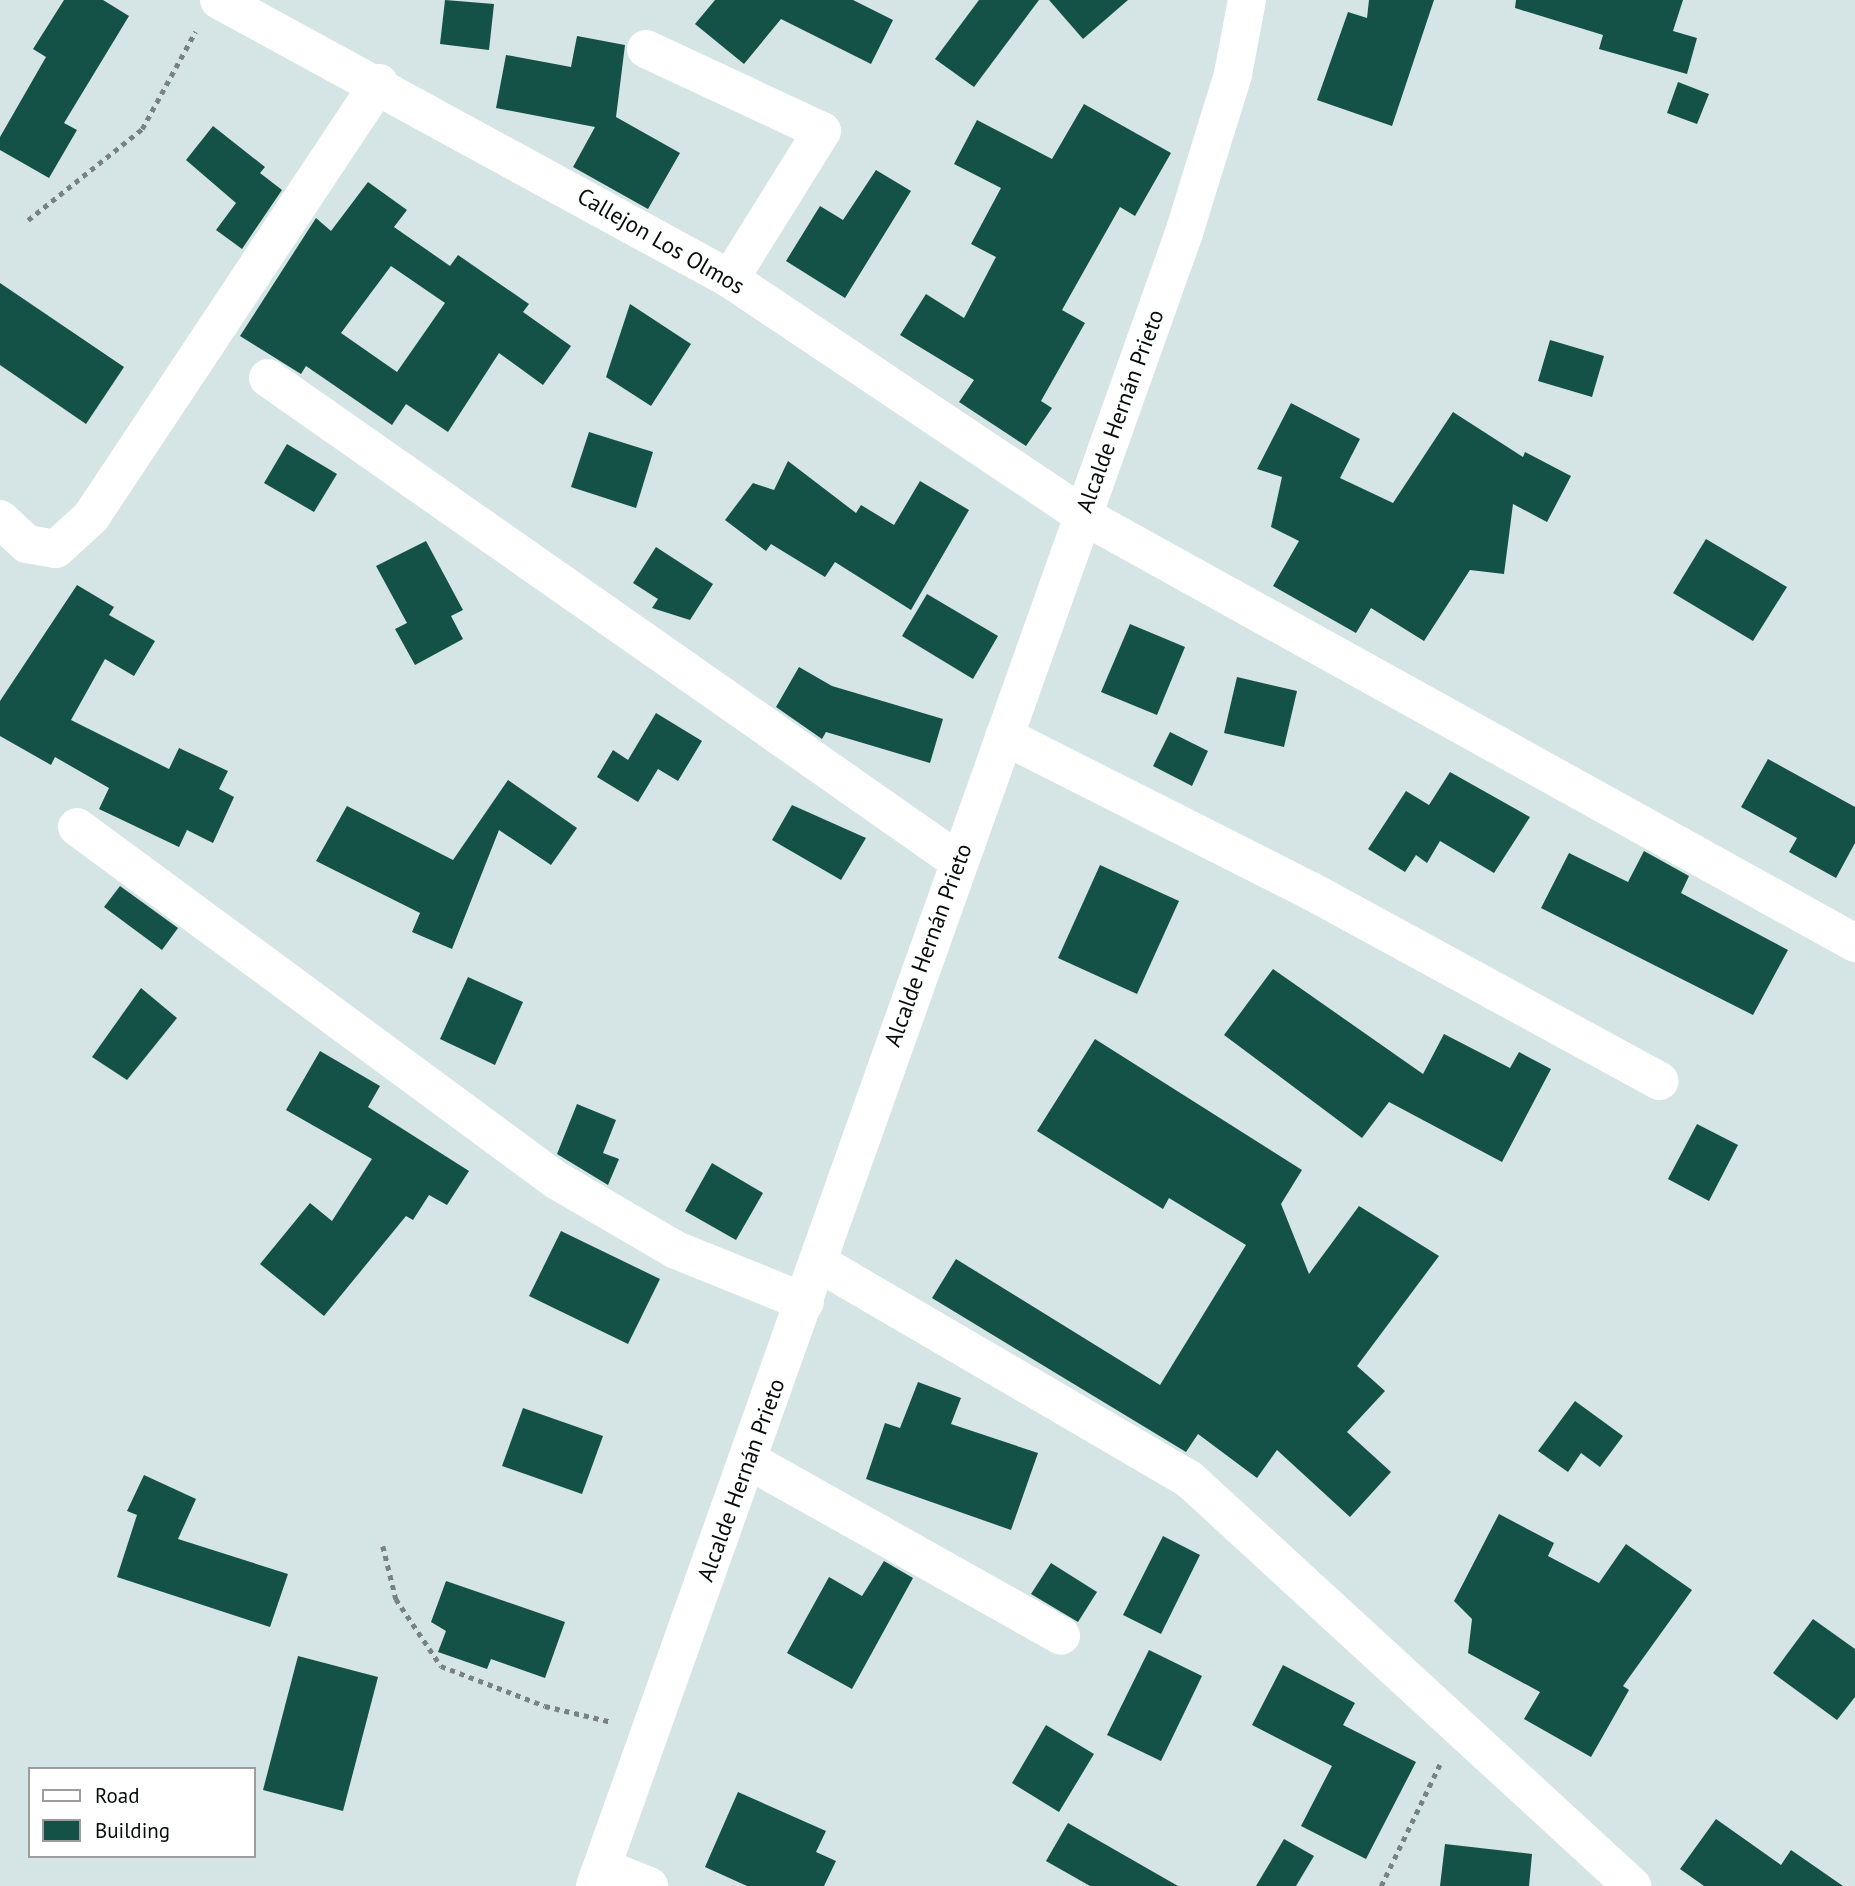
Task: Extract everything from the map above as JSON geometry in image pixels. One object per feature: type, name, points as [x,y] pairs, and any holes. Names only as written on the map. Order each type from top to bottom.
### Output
[{"type":"street","name":"Alcalde Hernán Prieto","points":[[598,1876],[819,1263],[958,861],[1183,236],[1233,75],[1247,0]]},
{"type":"street","name":"Callejon Los Olmos","points":[[209,12],[379,83],[730,279],[1082,515],[1855,943]]},
{"type":"street","points":[[646,49],[822,131],[730,279]]},
{"type":"street","points":[[0,519],[27,544],[56,549],[91,517],[379,83]]},
{"type":"street","points":[[268,378],[958,861]]},
{"type":"street","points":[[1004,736],[1311,891],[1660,1082]]},
{"type":"street","points":[[77,827],[556,1180],[676,1250],[805,1302]]},
{"type":"street","points":[[819,1263],[1189,1479],[1632,1886]]},
{"type":"street","points":[[748,1460],[1060,1636]]},
{"type":"street","points":[[598,1876],[649,1886]]},
{"type":"path","points":[[28,220],[142,129],[209,12]]},
{"type":"path","points":[[383,1546],[396,1599],[441,1666],[545,1706],[650,1732]]},
{"type":"path","points":[[1381,1886],[1458,1726]]},
{"type":"building","points":[[64,0],[103,0],[129,16],[64,123],[77,130],[49,178],[0,150],[0,137],[46,57],[33,49]]},
{"type":"building","points":[[445,0],[494,4],[489,50],[440,44]]},
{"type":"building","points":[[715,0],[853,0],[893,20],[871,64],[781,19],[744,64],[695,24]]},
{"type":"building","points":[[979,0],[1039,0],[974,87],[935,59]]},
{"type":"building","points":[[1049,0],[1128,0],[1083,39]]},
{"type":"building","points":[[1369,0],[1434,0],[1392,126],[1317,100],[1348,12],[1367,18]]},
{"type":"building","points":[[1516,0],[1683,0],[1673,31],[1697,38],[1687,74],[1599,49],[1603,35],[1515,8]]},
{"type":"building","points":[[577,36],[625,45],[616,117],[680,153],[648,209],[573,167],[595,127],[496,108],[506,55],[571,67]]},
{"type":"building","points":[[1678,82],[1709,94],[1697,124],[1667,113]]},
{"type":"building","points":[[1084,104],[1171,153],[1135,216],[1120,207],[1062,310],[1085,323],[1041,401],[1052,408],[1026,446],[959,402],[974,380],[900,335],[926,294],[964,318],[996,257],[971,244],[1001,188],[954,164],[977,120],[1052,159]]},
{"type":"building","points":[[213,126],[265,167],[260,173],[282,190],[242,249],[216,230],[236,203],[186,160]]},
{"type":"building","points":[[876,170],[911,191],[845,298],[786,261],[820,206],[843,220]]},
{"type":"building","points":[[368,182],[407,210],[394,227],[450,266],[458,255],[529,304],[523,312],[571,346],[543,385],[499,353],[448,432],[406,404],[392,425],[306,366],[301,374],[240,336],[316,218],[331,231]],"holes":[[[391,266],[445,303],[397,372],[341,333]]]},
{"type":"building","points":[[0,283],[124,367],[86,424],[0,365]]},
{"type":"building","points":[[630,304],[691,344],[651,406],[606,377]]},
{"type":"building","points":[[1550,340],[1604,356],[1592,397],[1538,381]]},
{"type":"building","points":[[1291,403],[1360,439],[1340,478],[1393,503],[1453,412],[1523,457],[1525,452],[1571,476],[1547,522],[1513,504],[1504,574],[1470,570],[1424,641],[1371,608],[1356,633],[1273,586],[1299,541],[1271,527],[1282,477],[1257,469]]},
{"type":"building","points":[[589,432],[653,452],[636,508],[571,487]]},
{"type":"building","points":[[287,444],[337,474],[314,512],[264,483]]},
{"type":"building","points":[[788,461],[856,513],[861,505],[894,525],[920,481],[969,510],[911,610],[835,562],[825,577],[771,544],[766,551],[725,520],[753,483],[774,490]]},
{"type":"building","points":[[1706,539],[1787,587],[1753,641],[1673,593]]},
{"type":"building","points":[[426,541],[463,610],[451,616],[463,639],[415,665],[395,629],[407,623],[376,566]]},
{"type":"building","points":[[656,547],[713,584],[690,620],[652,608],[658,599],[633,583]]},
{"type":"building","points":[[77,585],[114,607],[109,615],[155,641],[134,676],[105,659],[71,720],[169,769],[179,748],[228,771],[219,789],[234,797],[213,843],[187,830],[179,847],[99,809],[109,788],[55,757],[51,765],[0,736],[0,701]]},
{"type":"building","points":[[927,594],[998,636],[973,679],[902,636]]},
{"type":"building","points":[[1130,624],[1185,647],[1157,715],[1101,692]]},
{"type":"building","points":[[799,667],[832,686],[943,719],[930,763],[826,732],[822,739],[776,707]]},
{"type":"building","points":[[1237,677],[1297,691],[1284,747],[1224,733]]},
{"type":"building","points":[[656,713],[702,741],[678,781],[658,769],[638,802],[597,777],[613,750],[628,760]]},
{"type":"building","points":[[1170,732],[1208,751],[1192,786],[1153,766]]},
{"type":"building","points":[[1768,759],[1855,807],[1855,843],[1836,878],[1789,852],[1797,838],[1741,807]]},
{"type":"building","points":[[1450,772],[1530,817],[1494,873],[1440,841],[1427,863],[1416,855],[1405,872],[1368,849],[1406,791],[1429,805]]},
{"type":"building","points":[[508,780],[577,828],[551,865],[499,830],[452,949],[412,932],[420,913],[316,861],[347,806],[453,860]]},
{"type":"building","points":[[792,805],[866,838],[841,880],[772,840]]},
{"type":"building","points":[[1644,851],[1689,876],[1681,893],[1788,950],[1753,1015],[1541,908],[1569,853],[1628,882]]},
{"type":"building","points":[[1100,865],[1179,901],[1137,994],[1058,958]]},
{"type":"building","points":[[120,886],[178,928],[162,950],[104,907]]},
{"type":"building","points":[[1273,969],[1423,1074],[1444,1034],[1510,1068],[1519,1052],[1551,1069],[1502,1162],[1389,1102],[1362,1138],[1224,1035]]},
{"type":"building","points":[[468,977],[523,1002],[495,1065],[440,1039]]},
{"type":"building","points":[[141,988],[177,1018],[127,1080],[92,1057]]},
{"type":"building","points":[[1095,1039],[1302,1170],[1281,1204],[1309,1274],[1359,1206],[1439,1256],[1357,1366],[1385,1391],[1347,1432],[1391,1472],[1350,1517],[1277,1450],[1257,1478],[1198,1434],[1186,1452],[932,1298],[956,1259],[1160,1385],[1246,1245],[1169,1198],[1163,1209],[1037,1131]]},
{"type":"building","points":[[320,1051],[380,1086],[368,1107],[469,1171],[447,1205],[429,1195],[413,1220],[406,1216],[324,1316],[260,1264],[310,1203],[332,1221],[372,1159],[286,1110]]},
{"type":"building","points":[[577,1104],[616,1120],[603,1153],[619,1159],[608,1185],[557,1154]]},
{"type":"building","points":[[1697,1124],[1738,1145],[1709,1201],[1668,1179]]},
{"type":"building","points":[[712,1163],[763,1193],[736,1240],[685,1211]]},
{"type":"building","points":[[561,1231],[660,1279],[628,1344],[529,1296]]},
{"type":"building","points":[[918,1382],[961,1398],[951,1424],[1038,1453],[1011,1530],[866,1479],[885,1423],[900,1428]]},
{"type":"building","points":[[1575,1401],[1623,1436],[1600,1467],[1581,1453],[1568,1472],[1538,1451]]},
{"type":"building","points":[[523,1408],[603,1436],[582,1494],[502,1466]]},
{"type":"building","points":[[144,1475],[196,1499],[178,1539],[288,1574],[270,1627],[117,1577],[137,1515],[127,1511]]},
{"type":"building","points":[[1499,1514],[1554,1543],[1548,1556],[1599,1583],[1626,1544],[1692,1590],[1623,1686],[1629,1690],[1591,1757],[1524,1719],[1540,1692],[1468,1653],[1472,1619],[1454,1601]]},
{"type":"building","points":[[1163,1536],[1200,1555],[1161,1634],[1123,1615]]},
{"type":"building","points":[[884,1561],[913,1578],[852,1689],[787,1653],[829,1577],[862,1596]]},
{"type":"building","points":[[1051,1563],[1097,1592],[1078,1622],[1031,1594]]},
{"type":"building","points":[[446,1581],[565,1622],[545,1678],[491,1659],[487,1669],[438,1652],[446,1631],[431,1622]]},
{"type":"building","points":[[1813,1619],[1855,1649],[1855,1697],[1837,1720],[1773,1673]]},
{"type":"building","points":[[1149,1650],[1202,1676],[1161,1761],[1107,1735]]},
{"type":"building","points":[[298,1656],[378,1677],[343,1811],[263,1790]]},
{"type":"building","points":[[1283,1665],[1355,1703],[1343,1725],[1416,1762],[1366,1859],[1301,1826],[1332,1766],[1252,1725]]},
{"type":"building","points":[[1046,1725],[1094,1754],[1059,1812],[1012,1783]]},
{"type":"building","points":[[738,1792],[826,1831],[816,1852],[836,1861],[824,1886],[747,1886],[705,1867]]},
{"type":"building","points":[[1716,1819],[1781,1865],[1791,1850],[1843,1886],[1704,1886],[1680,1869]]},
{"type":"building","points":[[1068,1823],[1178,1886],[1090,1886],[1046,1861]]},
{"type":"building","points":[[1284,1839],[1314,1856],[1296,1886],[1256,1886]]},
{"type":"building","points":[[1445,1844],[1532,1854],[1529,1886],[1440,1886]]}]
